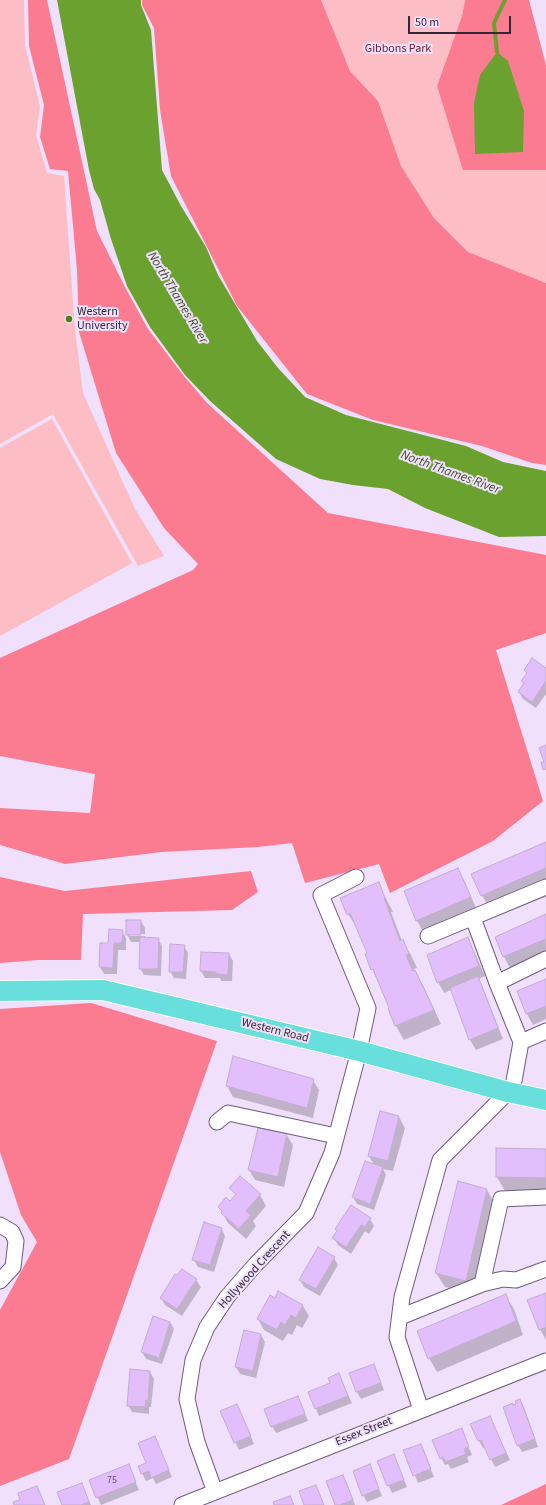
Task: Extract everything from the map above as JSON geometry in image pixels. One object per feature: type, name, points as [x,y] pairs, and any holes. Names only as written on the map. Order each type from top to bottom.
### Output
[{"type":"main road","name":"Western Road","points":[[0,991],[103,990],[359,1052],[510,1092],[546,1100]]},
{"type":"street","name":"Hollywood Crescent","points":[[215,1492],[196,1442],[187,1399],[193,1360],[207,1327],[227,1297],[256,1264],[306,1213],[332,1153],[359,1052],[368,1008],[321,895],[356,877]]},
{"type":"street","points":[[428,936],[546,888]]},
{"type":"street","points":[[421,1410],[397,1337],[402,1298],[440,1160],[510,1092],[521,1042],[473,918]]},
{"type":"street","points":[[498,982],[546,959]]},
{"type":"street","points":[[521,1042],[546,1031]]},
{"type":"street","points":[[217,1122],[228,1113],[336,1136]]},
{"type":"street","points":[[482,1284],[501,1198],[546,1197]]},
{"type":"street","points":[[0,1225],[12,1232],[16,1241],[13,1267],[0,1281]]},
{"type":"street","points":[[400,1317],[482,1284],[503,1279],[516,1280],[546,1269]]},
{"type":"street","name":"Essex Street","points":[[182,1505],[546,1361]]},
{"type":"green space","points":[[0,0],[24,0],[25,45],[40,106],[36,135],[47,173],[64,176],[75,330],[83,393],[134,507],[164,556],[138,566],[53,414],[0,444]]},
{"type":"green space","name":"Gibbons Park","points":[[321,0],[465,0],[462,16],[437,86],[464,170],[546,170],[546,283],[468,252],[434,218],[401,166],[378,101],[350,71]]},
{"type":"green space","points":[[52,419],[132,563],[0,636],[0,448]]},
{"type":"shaded area","points":[[28,0],[47,0],[97,231],[148,329],[207,403],[328,513],[546,555],[546,633],[496,650],[543,801],[493,841],[390,893],[379,864],[305,883],[292,843],[258,847],[161,852],[65,864],[0,845],[0,808],[90,813],[95,774],[0,756],[0,658],[193,570],[198,564],[164,528],[116,453],[79,332],[77,270],[68,171],[50,169],[40,137],[44,105],[29,46]]},
{"type":"shaded area","points":[[142,0],[321,0],[350,71],[378,101],[401,166],[434,218],[468,252],[546,283],[546,465],[532,463],[482,446],[373,420],[307,394],[237,306],[171,176],[160,110],[154,28],[142,5]]},
{"type":"shaded area","points":[[465,0],[529,0],[546,65],[546,170],[463,170],[437,86],[462,16]]},
{"type":"shaded area","points":[[251,871],[258,892],[232,910],[83,914],[81,960],[39,960],[0,963],[0,877],[65,891]]},
{"type":"shaded area","points":[[91,1003],[217,1041],[69,1459],[0,1486],[0,1310],[37,1242],[21,1215],[0,1152],[0,1009]]},
{"type":"shaded area","points":[[546,1484],[546,1505],[501,1505]]},
{"type":"water","name":"North Thames River","points":[[57,0],[141,0],[141,5],[151,30],[162,170],[181,206],[206,247],[218,275],[257,341],[278,368],[305,397],[346,415],[466,446],[503,462],[546,471],[546,536],[499,537],[425,508],[388,489],[320,479],[276,459],[210,401],[185,375],[150,327],[127,286],[89,170]]},
{"type":"water","points":[[497,52],[508,61],[524,111],[523,152],[475,154],[474,103],[480,75]]},
{"type":"building","points":[[532,658],[546,668],[546,681],[532,702],[518,692],[524,683],[521,681],[527,673],[524,670]]},
{"type":"building","points":[[546,745],[546,769],[543,770],[541,762],[544,762],[539,748]]},
{"type":"building","points":[[546,842],[546,868],[481,896],[471,874]]},
{"type":"building","points":[[458,868],[471,897],[416,921],[404,891]]},
{"type":"building","points":[[379,882],[400,941],[403,939],[409,954],[406,955],[413,971],[415,970],[434,1010],[395,1026],[373,969],[371,970],[365,954],[367,953],[350,913],[347,915],[340,898]]},
{"type":"building","points":[[546,914],[546,939],[503,957],[495,937]]},
{"type":"building","points":[[126,920],[141,920],[141,935],[126,935]]},
{"type":"building","points":[[109,929],[123,930],[122,943],[114,943],[113,968],[99,967],[100,943],[108,943]]},
{"type":"building","points":[[140,937],[159,938],[158,969],[139,969]]},
{"type":"building","points":[[468,937],[479,966],[437,983],[427,955]]},
{"type":"building","points":[[170,944],[185,945],[183,972],[169,972]]},
{"type":"building","points":[[201,952],[229,953],[228,975],[216,974],[216,972],[200,971]]},
{"type":"building","points":[[478,976],[498,1028],[469,1040],[450,988]]},
{"type":"building","points":[[546,979],[546,1006],[526,1014],[517,991]]},
{"type":"building","points":[[233,1056],[314,1079],[307,1108],[226,1086]]},
{"type":"building","points":[[380,1111],[399,1116],[388,1161],[368,1156]]},
{"type":"building","points":[[258,1128],[287,1133],[278,1177],[248,1170]]},
{"type":"building","points":[[496,1148],[546,1149],[546,1178],[496,1177]]},
{"type":"building","points":[[365,1161],[383,1167],[370,1204],[352,1197]]},
{"type":"building","points":[[240,1176],[261,1194],[246,1211],[251,1215],[239,1229],[221,1213],[222,1211],[218,1207],[226,1197],[230,1201],[236,1194],[229,1188]]},
{"type":"building","points":[[458,1181],[487,1189],[466,1281],[435,1273]]},
{"type":"building","points":[[351,1205],[371,1218],[365,1227],[361,1225],[346,1247],[332,1238],[337,1231],[335,1229]]},
{"type":"building","points":[[204,1222],[222,1228],[210,1265],[192,1260]]},
{"type":"building","points":[[318,1247],[335,1257],[316,1289],[299,1280]]},
{"type":"building","points":[[182,1269],[197,1279],[177,1309],[160,1298],[175,1274],[177,1275]]},
{"type":"building","points":[[278,1291],[303,1305],[296,1318],[291,1315],[285,1325],[281,1322],[277,1330],[257,1319],[270,1295],[275,1298]]},
{"type":"building","points":[[546,1293],[546,1327],[539,1330],[527,1300]]},
{"type":"building","points":[[506,1294],[516,1321],[428,1359],[417,1331]]},
{"type":"building","points":[[153,1316],[170,1322],[159,1358],[141,1352]]},
{"type":"building","points":[[244,1330],[261,1334],[253,1371],[235,1367]]},
{"type":"building","points":[[374,1364],[381,1383],[356,1392],[349,1373]]},
{"type":"building","points":[[130,1369],[150,1371],[148,1401],[146,1400],[145,1407],[127,1406]]},
{"type":"building","points":[[339,1373],[348,1396],[315,1409],[308,1392],[330,1383],[328,1378]]},
{"type":"building","points":[[298,1396],[305,1414],[271,1427],[264,1409]]},
{"type":"building","points":[[520,1399],[535,1439],[517,1446],[503,1407],[513,1403],[513,1405],[516,1404],[515,1401]]},
{"type":"building","points":[[237,1404],[251,1436],[234,1443],[220,1411]]},
{"type":"building","points":[[490,1416],[506,1453],[490,1460],[481,1440],[478,1441],[470,1424]]},
{"type":"building","points":[[462,1428],[469,1447],[464,1449],[466,1454],[446,1462],[443,1457],[440,1459],[432,1440]]},
{"type":"building","points":[[155,1436],[169,1470],[151,1478],[149,1471],[141,1474],[138,1466],[146,1463],[138,1443]]},
{"type":"building","points":[[421,1444],[431,1469],[413,1476],[403,1450]]},
{"type":"building","points":[[394,1454],[404,1480],[387,1486],[377,1461]]},
{"type":"building","points":[[129,1464],[136,1482],[96,1498],[89,1480]]},
{"type":"building","points":[[370,1464],[379,1489],[362,1496],[353,1471]]},
{"type":"building","points":[[343,1475],[353,1500],[340,1505],[335,1505],[326,1481]]},
{"type":"building","points":[[82,1483],[89,1502],[81,1505],[62,1505],[57,1492]]},
{"type":"building","points":[[316,1485],[324,1505],[304,1505],[299,1491]]},
{"type":"building","points":[[37,1486],[45,1505],[14,1505],[13,1502],[20,1500],[18,1493]]},
{"type":"building","points":[[290,1496],[294,1505],[274,1505],[273,1502]]},
{"type":"waterway","points":[[497,52],[494,23],[505,0]]},
{"type":"place","name":"Western University","points":[[69,319]]}]
